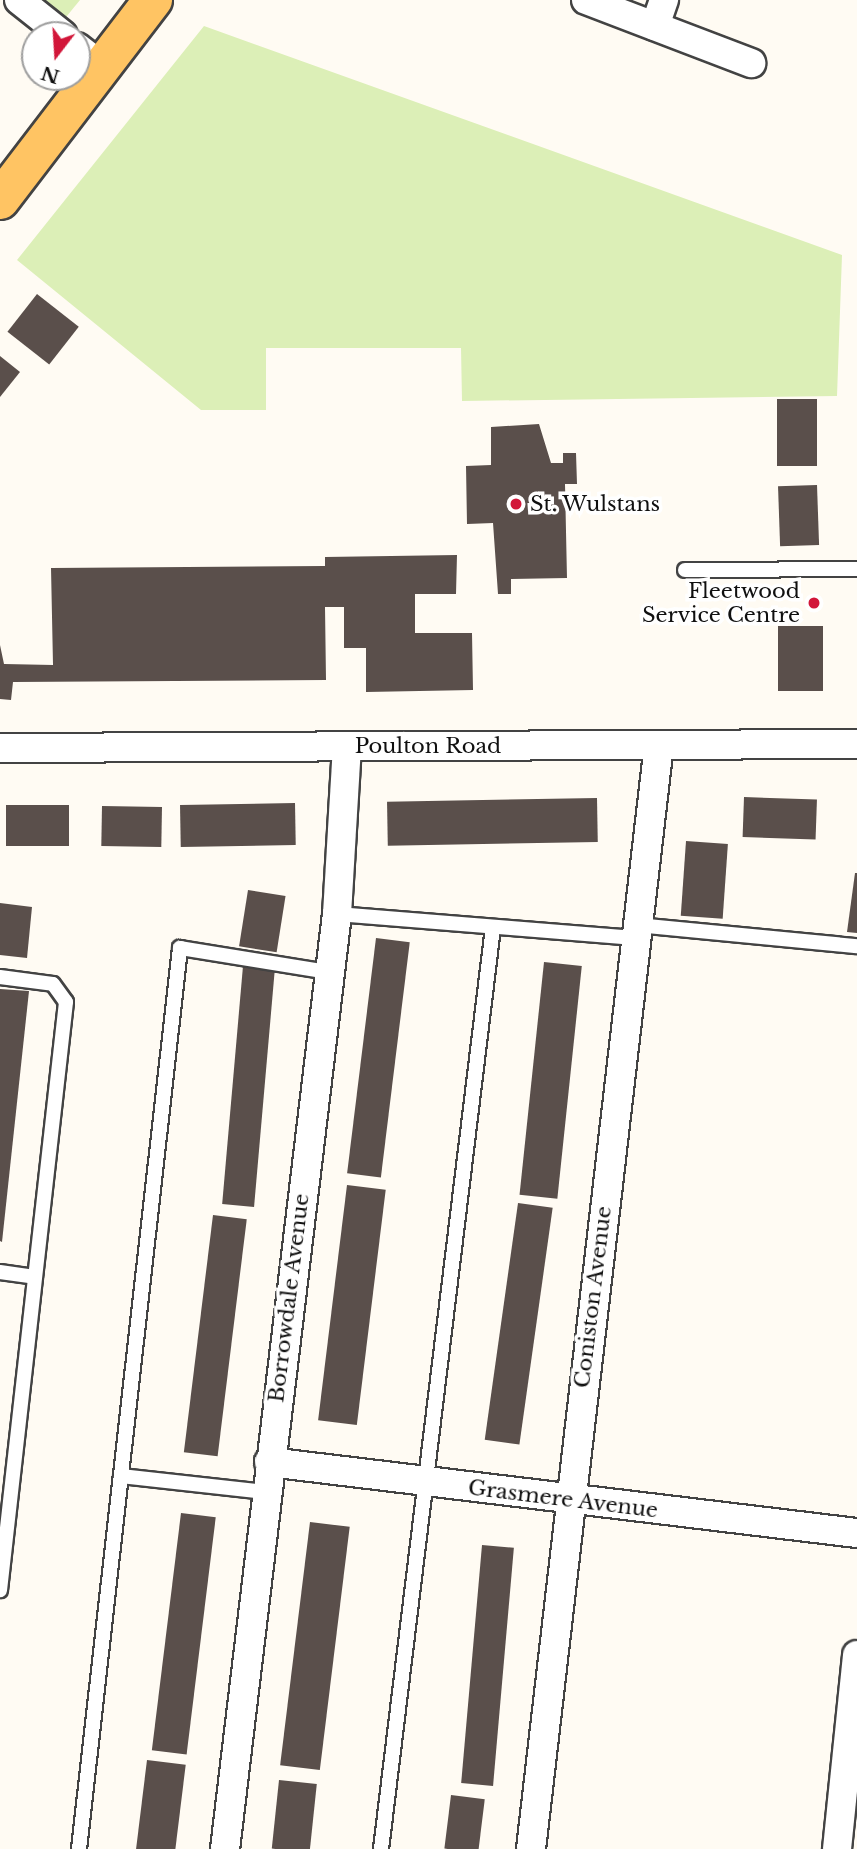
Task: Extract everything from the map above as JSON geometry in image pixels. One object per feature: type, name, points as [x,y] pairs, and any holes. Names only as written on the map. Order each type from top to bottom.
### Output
[{"type":"main road","points":[[91,54],[153,0]]},
{"type":"main road","points":[[0,200],[67,91]]},
{"type":"street","points":[[19,0],[45,21]]},
{"type":"street","points":[[586,0],[660,13],[751,63]]},
{"type":"street","name":"Poulton Road","points":[[0,748],[857,744]]},
{"type":"street","name":"Coniston Avenue","points":[[531,1849],[567,1502],[659,745]]},
{"type":"street","name":"Borrowdale Avenue","points":[[225,1849],[265,1492],[337,914],[347,746]]},
{"type":"street","name":"Grasmere Avenue","points":[[269,1462],[567,1502],[857,1533]]},
{"type":"street","points":[[837,1849],[857,1656]]},
{"type":"lane","points":[[685,570],[857,569]]},
{"type":"lane","points":[[337,914],[493,927],[637,931],[857,946]]},
{"type":"lane","points":[[381,1849],[423,1482],[493,927]]},
{"type":"lane","points":[[79,1849],[180,948],[328,972]]},
{"type":"lane","points":[[0,977],[53,984],[66,1002],[0,1590]]},
{"type":"lane","points":[[0,1272],[35,1276]]},
{"type":"lane","points":[[121,1476],[265,1492]]},
{"type":"green space","points":[[35,0],[80,0],[61,21]]},
{"type":"green space","points":[[204,26],[842,255],[837,396],[462,401],[461,348],[266,348],[266,410],[201,410],[17,260]]},
{"type":"building","points":[[37,294],[79,327],[49,364],[7,332]]},
{"type":"building","points":[[0,356],[20,372],[0,397]]},
{"type":"building","points":[[777,399],[817,399],[817,466],[777,466]]},
{"type":"building","name":"St. Wulstans","points":[[539,424],[551,463],[563,463],[563,453],[576,453],[577,484],[565,484],[567,578],[511,579],[511,594],[498,594],[493,523],[467,524],[466,466],[491,465],[491,427]]},
{"type":"building","points":[[817,485],[819,545],[780,546],[778,486]]},
{"type":"building","points":[[457,555],[456,594],[415,594],[415,633],[472,633],[473,690],[366,692],[366,648],[344,648],[344,607],[325,607],[326,680],[13,682],[11,700],[0,699],[0,645],[4,664],[53,665],[51,568],[325,566],[325,557]]},
{"type":"building","points":[[778,626],[823,626],[823,691],[778,691]]},
{"type":"building","points":[[744,797],[817,800],[816,840],[743,837]]},
{"type":"building","points":[[597,798],[598,842],[388,846],[387,802]]},
{"type":"building","points":[[295,803],[296,845],[181,847],[180,805]]},
{"type":"building","points":[[6,805],[69,805],[69,846],[6,846]]},
{"type":"building","points":[[102,806],[162,807],[161,847],[101,846]]},
{"type":"building","points":[[686,841],[728,844],[723,919],[681,916]]},
{"type":"building","points":[[857,873],[857,933],[847,932]]},
{"type":"building","points":[[248,890],[286,896],[277,952],[239,946]]},
{"type":"building","points":[[0,903],[32,907],[27,958],[0,955]]},
{"type":"building","points":[[376,938],[410,942],[381,1177],[347,1173]]},
{"type":"building","points":[[544,962],[582,966],[557,1199],[520,1195]]},
{"type":"building","points":[[243,966],[275,969],[254,1207],[222,1204]]},
{"type":"building","points":[[0,989],[29,991],[2,1242],[0,1241]]},
{"type":"building","points":[[347,1185],[386,1190],[357,1425],[318,1420]]},
{"type":"building","points":[[518,1203],[553,1208],[519,1445],[485,1440]]},
{"type":"building","points":[[213,1215],[247,1219],[218,1456],[184,1452]]},
{"type":"building","points":[[181,1513],[216,1517],[187,1754],[152,1750]]},
{"type":"building","points":[[310,1522],[350,1527],[320,1770],[280,1765]]},
{"type":"building","points":[[482,1545],[514,1548],[493,1786],[461,1783]]},
{"type":"building","points":[[147,1760],[186,1765],[175,1849],[136,1849]]},
{"type":"building","points":[[279,1780],[317,1784],[310,1849],[272,1849]]},
{"type":"building","points":[[451,1795],[485,1799],[479,1849],[444,1849]]},
{"type":"place","name":"St. Wulstans","points":[[516,504]]},
{"type":"place","name":"Fleetwood Service Centre","points":[[814,603]]}]
